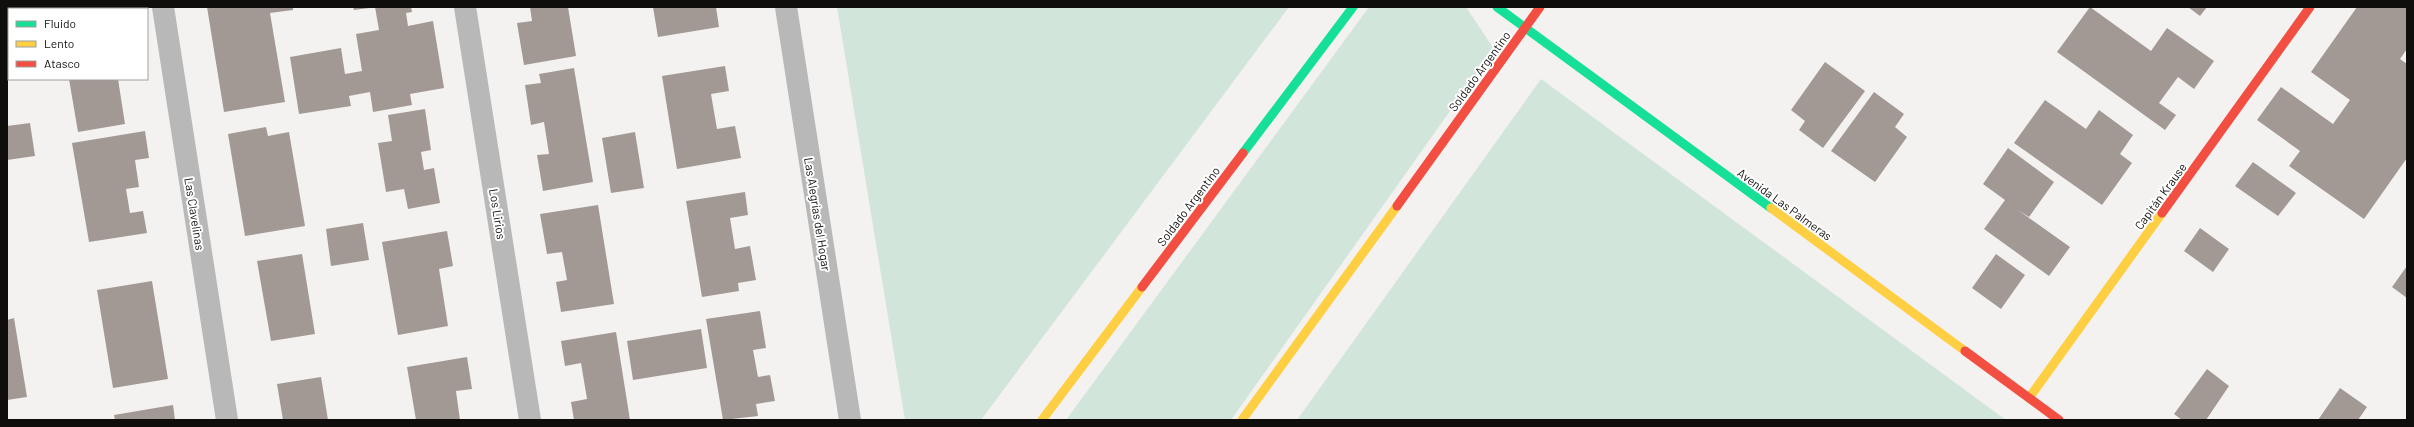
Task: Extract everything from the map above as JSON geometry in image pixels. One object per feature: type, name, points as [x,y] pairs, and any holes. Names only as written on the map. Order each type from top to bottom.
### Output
[{"type":"street","name":"Las Clavelinas","points":[[163,7],[227,420]]},
{"type":"street","name":"Los Lirios","points":[[465,7],[530,420]]},
{"type":"street","name":"Las Alegrías del Hogar","points":[[786,7],[850,420]]},
{"type":"street","name":"Soldado Argentino","points":[[1042,420],[1353,7]]},
{"type":"street","name":"Avenida Las Palmeras","points":[[1497,7],[2059,420]]},
{"type":"street","name":"Soldado Argentino","points":[[1242,420],[1540,7]]},
{"type":"street","name":"Capitán Krause","points":[[2029,398],[2310,7]]},
{"type":"green space","points":[[837,7],[1289,7],[981,420],[905,420]]},
{"type":"green space","points":[[1369,7],[1466,7],[1494,49],[1231,420],[1066,420]]},
{"type":"green space","points":[[1541,79],[2006,420],[1297,420]]},
{"type":"building","points":[[207,7],[293,7],[293,10],[270,13],[285,102],[224,112]]},
{"type":"building","points":[[353,7],[369,7],[370,8],[354,10]]},
{"type":"building","points":[[375,7],[411,7],[412,12],[406,13],[408,26],[433,21],[444,88],[410,94],[412,105],[373,112],[370,92],[349,96],[351,106],[299,114],[290,57],[341,48],[345,74],[362,71],[356,34],[379,30]]},
{"type":"building","points":[[530,7],[568,7],[576,56],[524,65],[517,23],[532,21]]},
{"type":"building","points":[[653,7],[716,7],[719,27],[658,37]]},
{"type":"building","points":[[2090,7],[2151,51],[2167,28],[2214,61],[2194,89],[2178,77],[2159,103],[2176,115],[2165,130],[2057,52]]},
{"type":"building","points":[[2188,7],[2207,7],[2200,16]]},
{"type":"building","points":[[2357,7],[2407,7],[2407,49],[2400,59],[2407,64],[2407,158],[2364,219],[2289,166],[2300,151],[2257,120],[2281,87],[2333,124],[2350,100],[2311,72]]},
{"type":"building","points":[[1825,62],[1865,91],[1823,148],[1799,130],[1805,121],[1791,110]]},
{"type":"building","points":[[725,66],[729,91],[711,94],[717,129],[735,126],[741,158],[677,169],[662,76]]},
{"type":"building","points":[[574,68],[593,182],[543,191],[537,155],[549,154],[544,122],[531,125],[525,85],[541,83],[539,74]]},
{"type":"building","points":[[69,80],[118,80],[125,124],[78,132]]},
{"type":"building","points":[[1874,92],[1904,114],[1895,127],[1907,137],[1875,182],[1831,151]]},
{"type":"building","points":[[2045,100],[2086,129],[2099,110],[2133,135],[2120,154],[2132,163],[2102,205],[2014,143]]},
{"type":"building","points":[[425,109],[431,150],[421,152],[424,170],[434,168],[440,203],[408,209],[404,189],[386,192],[378,143],[392,141],[388,115]]},
{"type":"building","points":[[30,123],[35,156],[7,160],[7,126]]},
{"type":"building","points":[[266,127],[268,136],[289,132],[305,226],[245,236],[228,134]]},
{"type":"building","points":[[145,131],[149,158],[135,160],[139,187],[126,189],[130,213],[143,211],[147,233],[89,242],[72,143]]},
{"type":"building","points":[[635,132],[644,188],[611,193],[602,138]]},
{"type":"building","points":[[2008,148],[2054,182],[2029,217],[2018,210],[2070,247],[2049,276],[1984,229],[2005,200],[1983,184]]},
{"type":"building","points":[[2253,162],[2296,193],[2278,216],[2235,186]]},
{"type":"building","points":[[745,192],[748,215],[730,218],[735,249],[750,246],[756,280],[738,283],[739,291],[702,297],[686,201]]},
{"type":"building","points":[[598,205],[614,304],[561,312],[556,282],[567,280],[562,252],[547,254],[540,214]]},
{"type":"building","points":[[363,223],[369,260],[331,266],[326,229]]},
{"type":"building","points":[[2200,228],[2229,249],[2213,272],[2184,251]]},
{"type":"building","points":[[447,231],[453,266],[439,269],[448,326],[398,335],[382,242]]},
{"type":"building","points":[[302,254],[315,334],[271,341],[257,261]]},
{"type":"building","points":[[1996,254],[2025,275],[2001,309],[1972,288]]},
{"type":"building","points":[[2407,266],[2407,298],[2392,287]]},
{"type":"building","points":[[152,281],[168,379],[113,388],[97,290]]},
{"type":"building","points":[[760,311],[766,348],[753,350],[758,377],[770,375],[775,401],[756,404],[758,416],[723,420],[706,319]]},
{"type":"building","points":[[14,318],[27,397],[7,400],[7,320]]},
{"type":"building","points":[[701,329],[707,368],[633,380],[627,341]]},
{"type":"building","points":[[616,332],[630,420],[574,420],[571,402],[587,399],[581,363],[565,366],[561,341]]},
{"type":"building","points":[[467,357],[472,389],[456,391],[460,420],[416,420],[407,367]]},
{"type":"building","points":[[2207,369],[2229,386],[2206,420],[2182,420],[2174,414]]},
{"type":"building","points":[[321,377],[328,420],[283,420],[277,384]]},
{"type":"building","points":[[2340,388],[2367,407],[2358,420],[2318,420]]},
{"type":"building","points":[[173,405],[175,420],[115,420],[114,415]]},
{"type":"traffic: fast","points":[[1243,153],[1353,7]]},
{"type":"traffic: fast","points":[[1497,7],[1771,208]]},
{"type":"traffic: slow","points":[[1242,420],[1397,206]]},
{"type":"traffic: slow","points":[[1771,208],[1965,351]]},
{"type":"traffic: slow","points":[[2029,398],[2162,213]]},
{"type":"traffic: slow","points":[[1042,420],[1142,287]]},
{"type":"traffic: jam","points":[[1397,206],[1540,7]]},
{"type":"traffic: jam","points":[[2162,213],[2310,7]]},
{"type":"traffic: jam","points":[[1142,287],[1243,153]]},
{"type":"traffic: jam","points":[[1965,351],[2059,420]]}]
